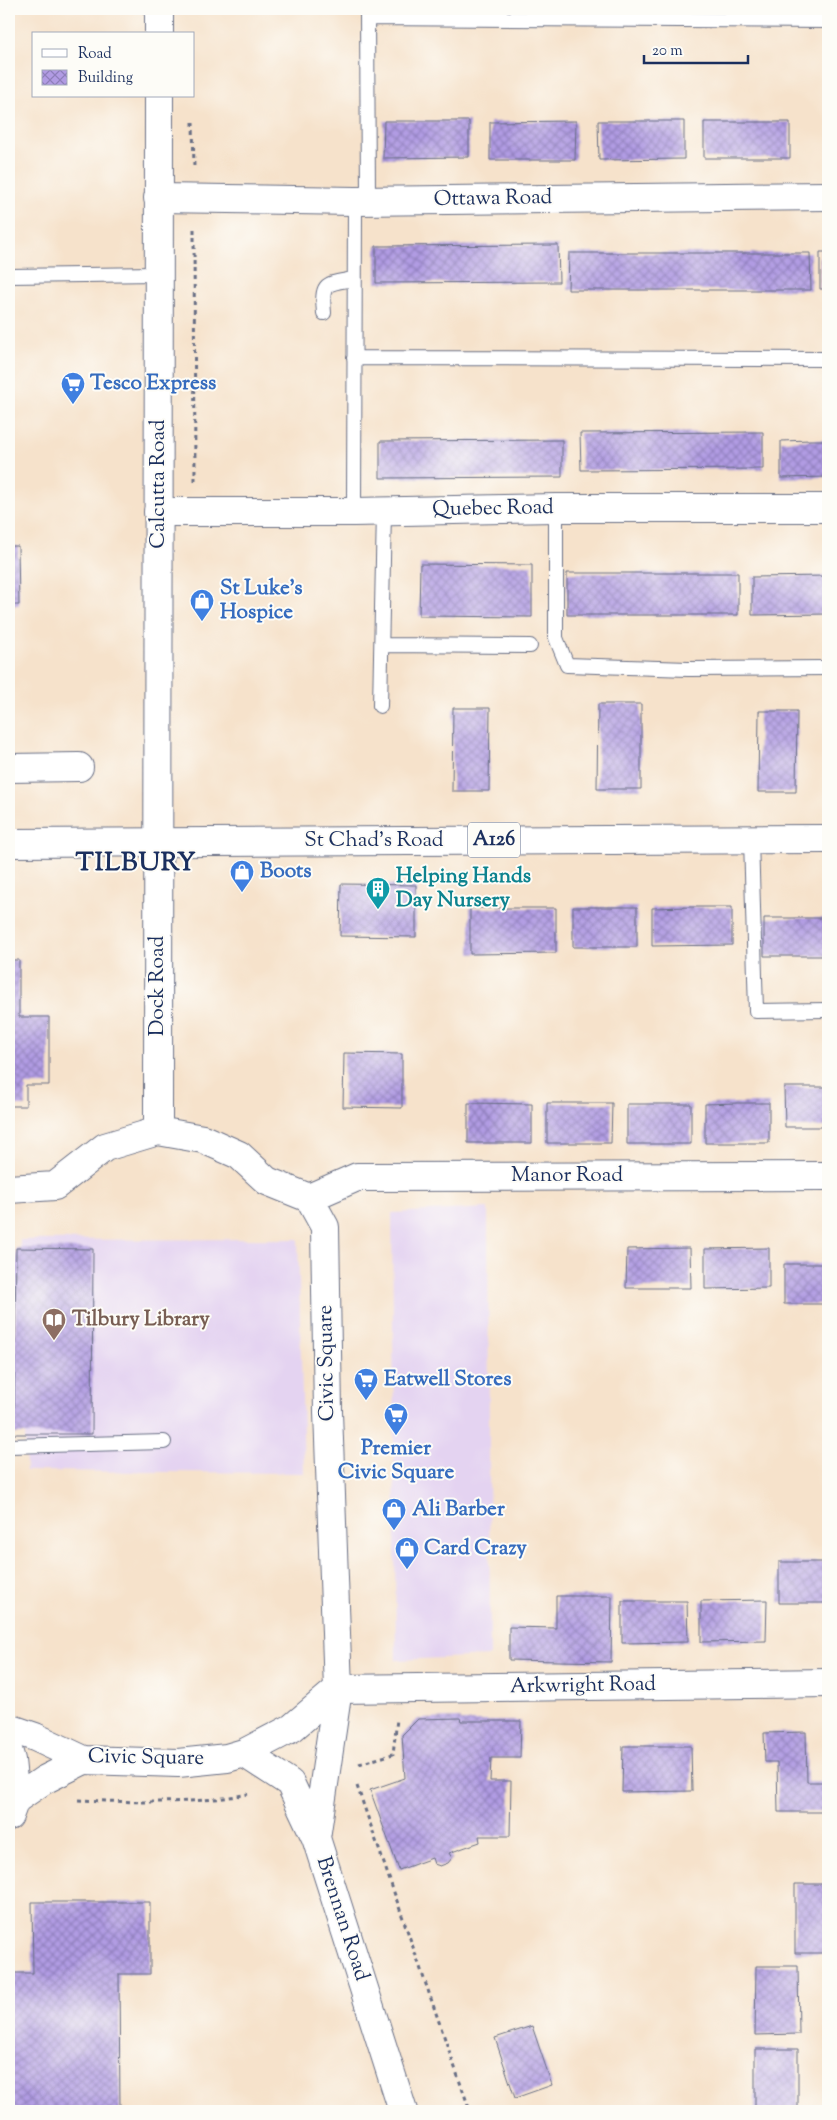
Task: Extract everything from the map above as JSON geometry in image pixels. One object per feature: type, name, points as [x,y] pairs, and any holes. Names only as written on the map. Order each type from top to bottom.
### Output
[{"type":"street","points":[[159,9],[159,32]]},
{"type":"street","name":"Calcutta Road","points":[[159,98],[159,841]]},
{"type":"street","name":"Ottawa Road","points":[[158,198],[361,200],[828,196]]},
{"type":"street","name":"Quebec Road","points":[[158,512],[354,512],[556,508],[828,508]]},
{"type":"street","points":[[9,768],[79,767]]},
{"type":"street","name":"St Chad's Road","points":[[159,841],[828,839]]},
{"type":"street","name":"A126","points":[[9,843],[159,841]]},
{"type":"street","name":"Dock Road","points":[[158,1131],[159,841]]},
{"type":"street","points":[[9,1189],[55,1186],[105,1147],[158,1131],[203,1139],[239,1156],[267,1181],[309,1198]]},
{"type":"street","name":"Manor Road","points":[[309,1198],[357,1177],[828,1176]]},
{"type":"street","name":"Civic Square","points":[[9,1728],[35,1737],[84,1760],[178,1763],[227,1758],[244,1753],[292,1728],[338,1689],[328,1412],[325,1227],[309,1198]]},
{"type":"street","name":"Arkwright Road","points":[[338,1689],[828,1683]]},
{"type":"street","points":[[316,1838],[338,1689]]},
{"type":"street","points":[[9,1753],[11,1760],[12,1808]]},
{"type":"street","name":"Brennan Road","points":[[244,1753],[290,1783],[316,1838],[402,2111]]},
{"type":"street","points":[[12,1808],[44,1780],[84,1760]]},
{"type":"lane","points":[[354,512],[354,279],[361,200],[367,13],[828,21]]},
{"type":"lane","points":[[9,276],[158,274]]},
{"type":"lane","points":[[324,313],[322,294],[326,286],[354,279]]},
{"type":"lane","points":[[354,358],[828,359]]},
{"type":"lane","points":[[556,508],[556,638],[567,665],[688,670],[828,668]]},
{"type":"lane","points":[[380,706],[384,511]]},
{"type":"lane","points":[[382,645],[530,646]]},
{"type":"lane","points":[[751,839],[756,1010],[828,1010]]},
{"type":"lane","points":[[9,1446],[164,1442]]},
{"type":"path","points":[[193,115],[194,513]]},
{"type":"path","points":[[353,1766],[393,1754],[398,1716]]},
{"type":"path","points":[[356,1785],[470,2111]]},
{"type":"path","points":[[73,1800],[145,1803],[207,1801],[250,1794]]},
{"type":"shaded area","points":[[488,1208],[490,1656],[396,1660],[392,1213]]},
{"type":"shaded area","points":[[298,1239],[304,1473],[26,1471],[20,1240]]},
{"type":"building","points":[[384,121],[469,121],[469,157],[383,158]]},
{"type":"building","points":[[576,121],[575,160],[490,160],[490,122]]},
{"type":"building","points":[[598,121],[684,121],[684,159],[599,160]]},
{"type":"building","points":[[704,122],[790,122],[790,158],[704,158]]},
{"type":"building","points":[[558,245],[559,282],[376,283],[376,246]]},
{"type":"building","points":[[820,252],[828,252],[828,289],[820,289]]},
{"type":"building","points":[[569,253],[810,253],[811,290],[568,290]]},
{"type":"building","points":[[763,432],[763,469],[581,470],[580,433]]},
{"type":"building","points":[[562,440],[562,477],[380,478],[380,441]]},
{"type":"building","points":[[828,440],[828,477],[781,478],[781,441]]},
{"type":"building","points":[[9,546],[18,546],[19,605],[9,605]]},
{"type":"building","points":[[420,564],[532,565],[532,617],[419,616]]},
{"type":"building","points":[[567,573],[738,573],[738,615],[567,615]]},
{"type":"building","points":[[828,576],[828,614],[752,615],[752,577]]},
{"type":"building","points":[[598,704],[641,704],[641,789],[597,789]]},
{"type":"building","points":[[453,708],[490,708],[489,791],[452,791]]},
{"type":"building","points":[[759,711],[797,711],[796,792],[758,792]]},
{"type":"building","name":"Helping Hands Day Nursery","points":[[341,884],[416,885],[416,937],[340,936]]},
{"type":"building","points":[[573,907],[637,907],[637,947],[573,947]]},
{"type":"building","points":[[732,907],[732,945],[652,946],[652,908]]},
{"type":"building","points":[[470,908],[556,908],[556,953],[470,954]]},
{"type":"building","points":[[764,918],[828,918],[828,956],[764,956]]},
{"type":"building","points":[[9,960],[19,960],[19,1017],[49,1017],[49,1085],[26,1085],[26,1106],[9,1106]]},
{"type":"building","points":[[344,1053],[402,1054],[402,1108],[343,1107]]},
{"type":"building","points":[[784,1087],[828,1087],[828,1127],[785,1127]]},
{"type":"building","points":[[468,1103],[532,1104],[532,1143],[468,1143]]},
{"type":"building","points":[[547,1103],[612,1103],[611,1143],[547,1143]]},
{"type":"building","points":[[769,1103],[769,1143],[705,1143],[705,1104]]},
{"type":"building","points":[[627,1104],[691,1104],[691,1144],[627,1144]]},
{"type":"building","name":"Tilbury Library","points":[[16,1248],[93,1249],[92,1434],[14,1434]]},
{"type":"building","points":[[690,1248],[691,1288],[626,1288],[627,1249]]},
{"type":"building","points":[[769,1248],[769,1288],[705,1289],[705,1249]]},
{"type":"building","points":[[784,1264],[828,1264],[828,1304],[784,1304]]},
{"type":"building","points":[[779,1562],[828,1562],[828,1603],[779,1603]]},
{"type":"building","points":[[556,1596],[612,1596],[611,1662],[509,1660],[509,1627],[556,1628]]},
{"type":"building","points":[[767,1600],[766,1641],[701,1642],[701,1601]]},
{"type":"building","points":[[622,1601],[687,1601],[688,1642],[622,1643]]},
{"type":"building","points":[[460,1718],[461,1721],[521,1721],[520,1758],[491,1758],[490,1781],[511,1781],[510,1836],[479,1836],[480,1842],[449,1853],[452,1858],[448,1863],[440,1866],[434,1864],[432,1858],[399,1870],[370,1790],[405,1778],[402,1735],[418,1719]]},
{"type":"building","points":[[806,1732],[807,1782],[828,1782],[828,1812],[778,1812],[777,1762],[765,1762],[764,1733]]},
{"type":"building","points":[[623,1746],[691,1746],[692,1791],[622,1792]]},
{"type":"building","points":[[795,1884],[828,1884],[828,1953],[795,1953]]},
{"type":"building","points":[[32,1902],[150,1902],[150,1974],[119,1974],[120,2111],[9,2111],[9,1973],[33,1973]]},
{"type":"building","points":[[756,1966],[798,1966],[799,2034],[755,2035]]},
{"type":"building","points":[[532,2026],[552,2085],[515,2098],[495,2038]]},
{"type":"building","points":[[755,2049],[798,2049],[798,2111],[755,2111]]},
{"type":"place","name":"Tesco Express","points":[[73,405]]},
{"type":"place","name":"St Luke's Hospice","points":[[202,622]]},
{"type":"place","name":"Boots","points":[[242,893]]},
{"type":"place","name":"Helping Hands Day Nursery","points":[[378,910]]},
{"type":"place","name":"Tilbury Library","points":[[54,1341]]},
{"type":"place","name":"Eatwell Stores","points":[[366,1401]]},
{"type":"place","name":"Premier Civic Square","points":[[396,1436]]},
{"type":"place","name":"Ali Barber","points":[[394,1531]]},
{"type":"place","name":"Card Crazy","points":[[407,1570]]},
{"type":"district","name":"TILBURY","points":[[136,863]]}]
